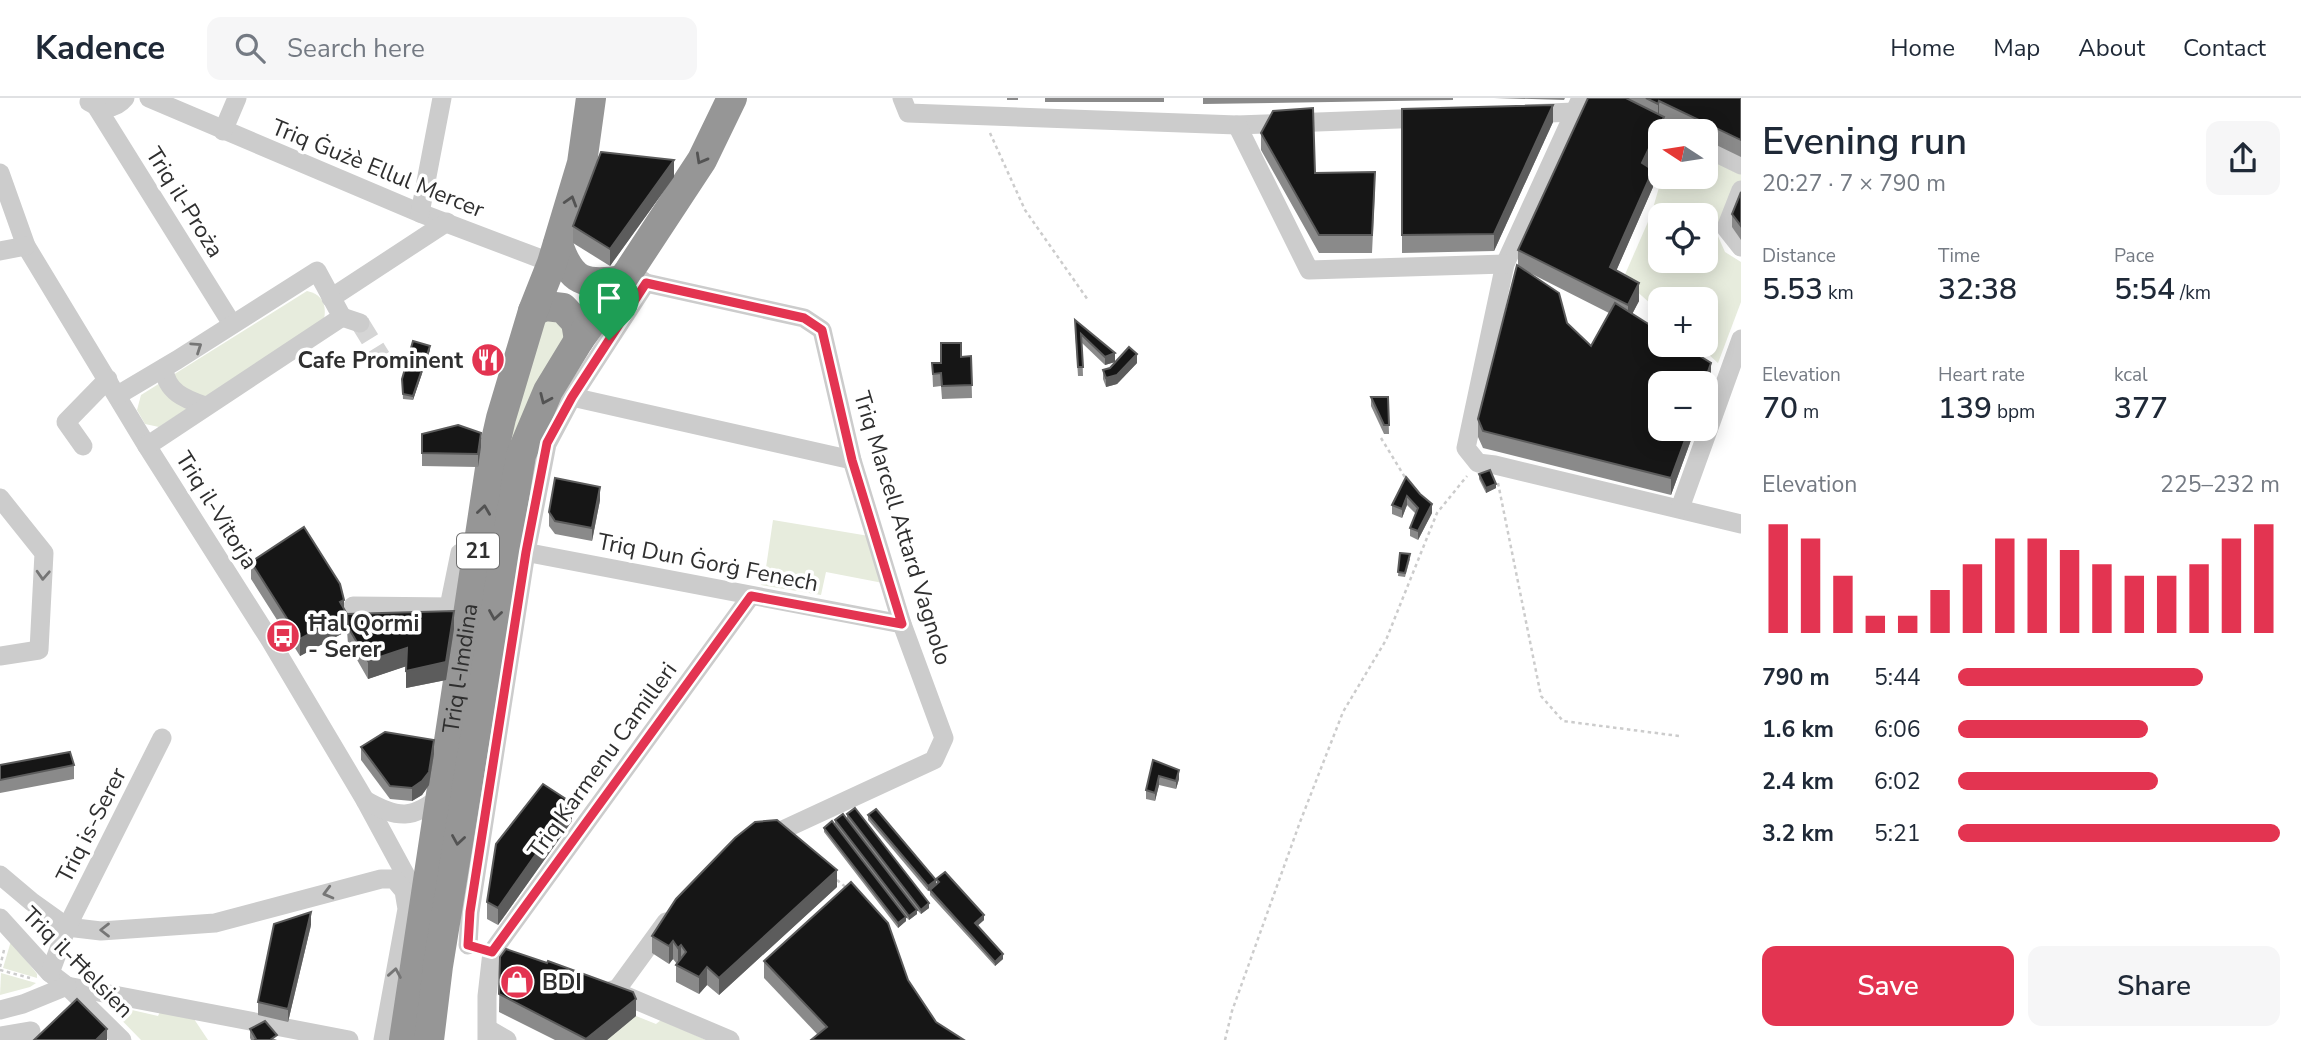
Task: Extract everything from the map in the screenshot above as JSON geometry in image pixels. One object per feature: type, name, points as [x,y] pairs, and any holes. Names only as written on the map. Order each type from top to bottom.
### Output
[{"type":"highway","name":"Triq l-Imdina","points":[[429,1040],[438,966],[435,912],[442,795],[459,608],[501,418],[582,163],[591,98]]},
{"type":"highway","name":"21","points":[[579,340],[633,278],[702,160],[732,98]]},
{"type":"highway","points":[[555,254],[575,276],[604,283],[633,278]]},
{"type":"highway","points":[[533,311],[546,306],[563,308],[576,322],[579,340]]},
{"type":"highway","name":"Triq l-Imdina","points":[[404,1040],[516,550],[521,455],[548,391],[579,340]]},
{"type":"street","points":[[91,102],[112,107],[125,98]]},
{"type":"street","name":"Triq Ġużè Ellul Mercer","points":[[149,98],[420,213],[555,254]]},
{"type":"street","points":[[223,131],[237,98]]},
{"type":"street","points":[[420,213],[442,98]]},
{"type":"street","points":[[1602,98],[1648,120]]},
{"type":"street","name":"Triq il-Proża","points":[[91,102],[232,324]]},
{"type":"street","points":[[905,105],[982,117],[1237,125],[1439,117]]},
{"type":"street","points":[[1506,115],[1577,105]]},
{"type":"street","points":[[1577,105],[1505,264],[1466,448],[1486,464],[1741,524]]},
{"type":"street","points":[[1237,125],[1309,270],[1505,264]]},
{"type":"street","points":[[1718,154],[1741,165]]},
{"type":"street","name":"Triq il-Vitorja","points":[[0,173],[26,246],[147,446],[270,640],[435,912],[468,945]]},
{"type":"street","points":[[1741,190],[1726,228],[1741,247]]},
{"type":"street","points":[[331,298],[447,222]]},
{"type":"street","points":[[0,251],[26,246]]},
{"type":"street","points":[[83,446],[66,422],[113,387],[164,368],[317,271],[331,298],[351,320],[205,406],[147,446]]},
{"type":"street","name":"Triq Marcell Attard Vagnolo","points":[[633,278],[804,318],[822,330],[852,460],[902,624],[944,738],[934,760],[776,833],[743,836]]},
{"type":"street","name":"Triq l-Imdina","points":[[468,945],[516,550],[547,443],[633,278]]},
{"type":"street","points":[[1680,508],[1741,339]]},
{"type":"street","points":[[164,368],[165,379],[182,398],[205,406]]},
{"type":"street","points":[[572,397],[852,460]]},
{"type":"street","points":[[0,498],[44,553],[39,650],[0,656]]},
{"type":"street","name":"Triq Dun Ġorġ Fenech","points":[[516,550],[902,624]]},
{"type":"street","points":[[353,606],[459,608],[460,553]]},
{"type":"street","name":"Triq Karmenu Camilleri","points":[[492,952],[751,596]]},
{"type":"street","name":"Triq is-Serer","points":[[44,977],[162,738]]},
{"type":"street","points":[[365,800],[381,809],[404,816],[413,814],[442,795]]},
{"type":"street","points":[[0,875],[67,927],[101,931],[215,923],[381,879],[394,880],[404,891],[407,909],[383,1040]]},
{"type":"street","points":[[615,992],[679,905]]},
{"type":"street","name":"Triq il-Ħelsien","points":[[0,918],[44,977],[67,986],[121,1040]]},
{"type":"street","points":[[438,966],[468,945],[513,958]]},
{"type":"street","points":[[492,952],[487,996],[487,1035],[508,1040]]},
{"type":"street","points":[[592,984],[730,1040]]},
{"type":"street","points":[[0,1010],[23,1004],[67,986],[349,1040]]},
{"type":"street","points":[[0,1036],[31,1031]]},
{"type":"path","points":[[982,117],[1025,210],[1088,300]]},
{"type":"path","points":[[1381,438],[1408,481]]},
{"type":"path","points":[[1225,1040],[1232,1011],[1291,847],[1343,712],[1386,640],[1437,513],[1486,464]]},
{"type":"path","points":[[1486,464],[1541,696],[1563,721],[1679,736]]},
{"type":"path","points":[[1429,506],[1437,513]]},
{"type":"path","points":[[835,878],[854,895]]},
{"type":"path","points":[[2,940],[0,968],[44,977]]},
{"type":"shaded area","points":[[1718,161],[1741,173],[1741,183],[1718,232],[1718,203],[1654,203],[1659,189],[1718,189]]},
{"type":"shaded area","points":[[1648,222],[1648,273],[1718,273],[1718,236],[1725,252],[1741,262],[1741,302],[1718,363],[1711,357],[1718,357],[1718,287],[1648,287],[1648,301],[1623,279]]},
{"type":"shaded area","points":[[307,291],[322,301],[324,319],[159,427],[145,424],[137,410],[141,395]]},
{"type":"shaded area","points":[[555,318],[566,323],[566,343],[432,907],[509,419],[543,322]]},
{"type":"shaded area","points":[[773,520],[869,536],[883,583],[826,572],[821,595],[761,585],[764,581]]},
{"type":"shaded area","points":[[11,941],[37,974],[37,978],[3,968]]},
{"type":"shaded area","points":[[1,973],[36,983],[0,995]]},
{"type":"shaded area","points":[[106,1004],[158,1016],[160,1012],[194,1019],[208,1040],[141,1040]]},
{"type":"shaded area","points":[[636,1016],[656,1024],[661,1020],[706,1040],[607,1040]]},
{"type":"building","points":[[1588,98],[1626,98],[1664,117],[1648,119],[1648,150],[1642,163],[1648,167],[1648,181],[1610,267],[1639,283],[1628,305],[1518,250]]},
{"type":"building","points":[[1646,98],[1741,98],[1741,140],[1718,129],[1718,119],[1697,119],[1659,101],[1658,104]]},
{"type":"building","points":[[1553,105],[1494,234],[1402,235],[1402,109]]},
{"type":"building","points":[[1313,108],[1315,173],[1375,172],[1372,235],[1319,235],[1261,133],[1273,111]]},
{"type":"building","points":[[601,152],[674,160],[610,249],[573,226]]},
{"type":"building","points":[[1741,192],[1741,226],[1732,214]]},
{"type":"building","points":[[1517,265],[1559,293],[1567,323],[1591,346],[1615,303],[1648,324],[1648,357],[1701,357],[1711,363],[1708,371],[1648,371],[1648,441],[1685,441],[1671,478],[1483,431],[1478,419]]},
{"type":"building","points":[[1075,320],[1115,353],[1105,357],[1081,334],[1083,367],[1078,367]]},
{"type":"building","points":[[413,341],[430,346],[413,396],[403,394],[402,379]]},
{"type":"building","points":[[941,343],[961,343],[961,357],[971,356],[972,385],[942,386],[941,373],[933,374],[932,363],[941,363]]},
{"type":"building","points":[[1129,347],[1137,354],[1117,375],[1106,378],[1103,370],[1110,368]]},
{"type":"building","points":[[1371,397],[1388,397],[1389,425],[1384,425]]},
{"type":"building","points":[[458,425],[481,433],[478,454],[422,453],[422,434]]},
{"type":"building","points":[[1490,470],[1496,484],[1486,488],[1479,474]]},
{"type":"building","points":[[1406,477],[1432,504],[1418,531],[1410,528],[1418,508],[1407,496],[1402,509],[1392,505]]},
{"type":"building","points":[[555,478],[600,487],[592,528],[555,521],[549,512]]},
{"type":"building","points":[[304,527],[340,584],[344,600],[340,602],[347,614],[300,639],[251,562]]},
{"type":"building","points":[[1400,553],[1410,554],[1405,573],[1398,572]]},
{"type":"building","points":[[454,611],[446,662],[406,671],[407,648],[368,661],[348,627],[347,614]]},
{"type":"building","points":[[385,732],[434,740],[429,772],[412,788],[390,786],[361,747]]},
{"type":"building","points":[[70,752],[74,765],[0,780],[0,765]]},
{"type":"building","points":[[1153,760],[1179,770],[1176,781],[1159,776],[1155,793],[1146,790]]},
{"type":"building","points":[[543,784],[572,803],[498,908],[487,902],[496,844]]},
{"type":"building","points":[[855,808],[929,903],[921,910],[847,814]]},
{"type":"building","points":[[876,809],[936,880],[928,886],[868,815]]},
{"type":"building","points":[[843,814],[917,910],[909,916],[835,820]]},
{"type":"building","points":[[777,820],[837,870],[719,978],[707,967],[699,977],[676,965],[686,952],[681,945],[678,948],[673,941],[669,946],[652,936],[676,899],[735,838],[755,822]]},
{"type":"building","points":[[832,821],[906,917],[898,923],[824,828]]},
{"type":"building","points":[[945,872],[984,915],[975,923],[1003,954],[995,962],[930,890],[939,882],[936,879]]},
{"type":"building","points":[[851,882],[888,923],[908,980],[936,1022],[964,1040],[811,1040],[827,1027],[764,961]]},
{"type":"building","points":[[311,912],[288,1009],[258,1002],[274,924]]},
{"type":"building","points":[[506,949],[547,963],[548,961],[633,992],[636,999],[586,1039],[499,994],[500,957]]},
{"type":"building","points":[[77,999],[107,1029],[96,1040],[34,1040]]},
{"type":"building","points":[[265,1021],[277,1035],[270,1040],[255,1040],[250,1029]]},
{"type":"tunnel","points":[[360,323],[381,357]]},
{"type":"place","name":"Cafe Prominent","points":[[488,360]]},
{"type":"place","name":"Ħal Qormi - Serer","points":[[283,636]]},
{"type":"place","name":"BDI","points":[[517,982]]},
{"type":"route","points":[[646,283],[804,318],[822,330],[852,460],[902,624],[751,596],[492,952],[468,945],[470,912],[526,552],[547,443],[572,397],[609,340],[646,283]]}]
